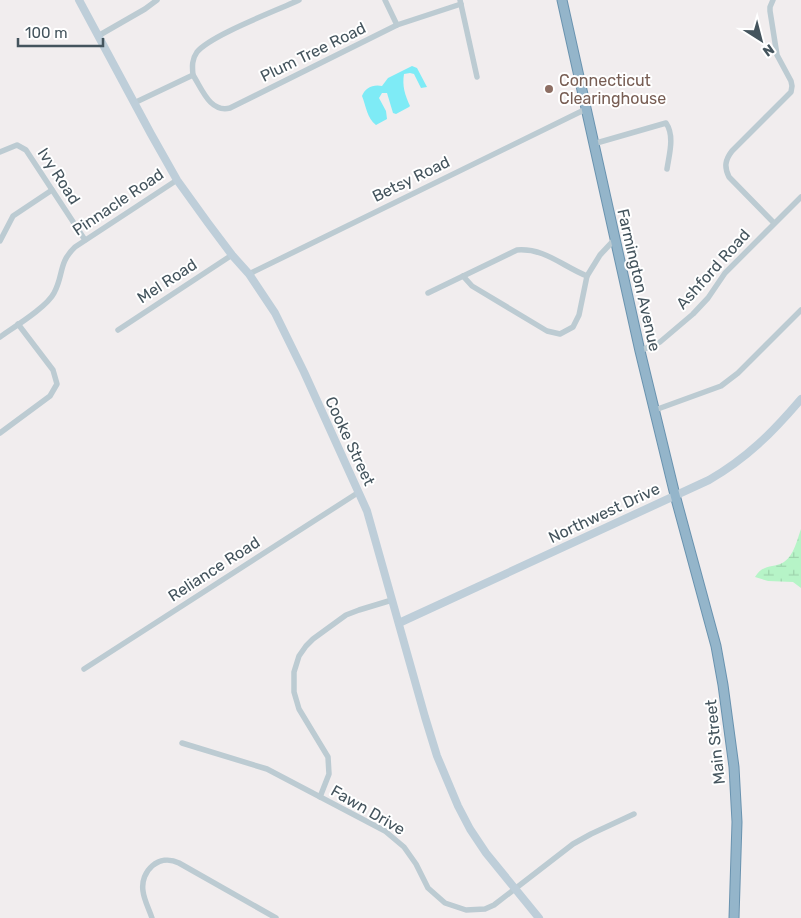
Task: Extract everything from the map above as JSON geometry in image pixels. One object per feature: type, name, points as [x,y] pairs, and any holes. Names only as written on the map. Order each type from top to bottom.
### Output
[{"type":"highway","name":"Farmington Avenue","points":[[562,0],[640,351],[694,565]]},
{"type":"highway","name":"Main Street","points":[[694,565],[716,646],[724,684],[734,767],[737,822],[734,918]]},
{"type":"main road","name":"Cooke Street","points":[[79,0],[177,180],[232,255],[249,274],[278,320],[359,492],[372,527],[437,756],[458,806],[479,843],[515,891],[539,918]]},
{"type":"main road","name":"Northwest Drive","points":[[399,623],[709,480],[746,455],[778,427],[801,399]]},
{"type":"street","points":[[98,36],[157,0]]},
{"type":"street","points":[[134,103],[193,75],[194,59],[203,47],[221,36],[299,0]]},
{"type":"street","points":[[384,0],[397,25]]},
{"type":"street","points":[[773,0],[770,11],[775,50],[791,81],[791,92],[732,151],[725,163],[729,177],[774,223]]},
{"type":"street","points":[[461,2],[477,78]]},
{"type":"street","name":"Plum Tree Road","points":[[193,75],[213,105],[222,110],[230,108],[397,25],[461,2]]},
{"type":"street","name":"Betsy Road","points":[[249,274],[586,109]]},
{"type":"street","points":[[593,144],[666,123],[671,142],[667,170]]},
{"type":"street","name":"Ivy Road","points":[[0,152],[12,146],[22,147],[85,240]]},
{"type":"street","name":"Pinnacle Road","points":[[0,337],[51,298],[57,288],[63,263],[69,252],[177,180]]},
{"type":"street","points":[[0,241],[13,216],[52,190]]},
{"type":"street","name":"Ashford Road","points":[[640,351],[660,342],[693,314],[708,298],[725,273],[801,197]]},
{"type":"street","points":[[463,276],[472,286],[539,326],[560,334],[572,327],[579,315],[587,276],[600,254],[615,239]]},
{"type":"street","points":[[428,293],[517,250],[531,249],[544,253],[587,276]]},
{"type":"street","name":"Mel Road","points":[[118,330],[232,255]]},
{"type":"street","points":[[655,410],[721,386],[738,373],[801,310]]},
{"type":"street","points":[[0,433],[50,396],[57,384],[53,370],[18,324]]},
{"type":"street","name":"Reliance Road","points":[[84,669],[359,492]]},
{"type":"street","points":[[320,797],[329,774],[328,757],[299,709],[294,692],[294,672],[299,656],[313,639],[346,615],[392,600]]},
{"type":"street","name":"Fawn Drive","points":[[182,743],[267,769],[384,832],[404,847],[416,864],[428,888],[445,903],[466,910],[485,909],[494,905],[515,891],[574,844],[634,814]]},
{"type":"street","points":[[152,918],[143,890],[144,877],[150,866],[161,860],[175,861],[276,918]]},
{"type":"green space","points":[[801,529],[801,588],[793,582],[768,581],[755,577],[762,570],[780,564],[787,559],[795,547]]},
{"type":"water","points":[[412,66],[417,68],[427,87],[421,88],[414,74],[404,74],[404,90],[410,106],[396,114],[393,113],[387,93],[382,93],[379,98],[386,111],[387,119],[376,125],[367,112],[362,96],[363,93],[373,86],[382,86],[388,78]]},
{"type":"place","name":"Connecticut Clearinghouse","points":[[549,89]]}]
